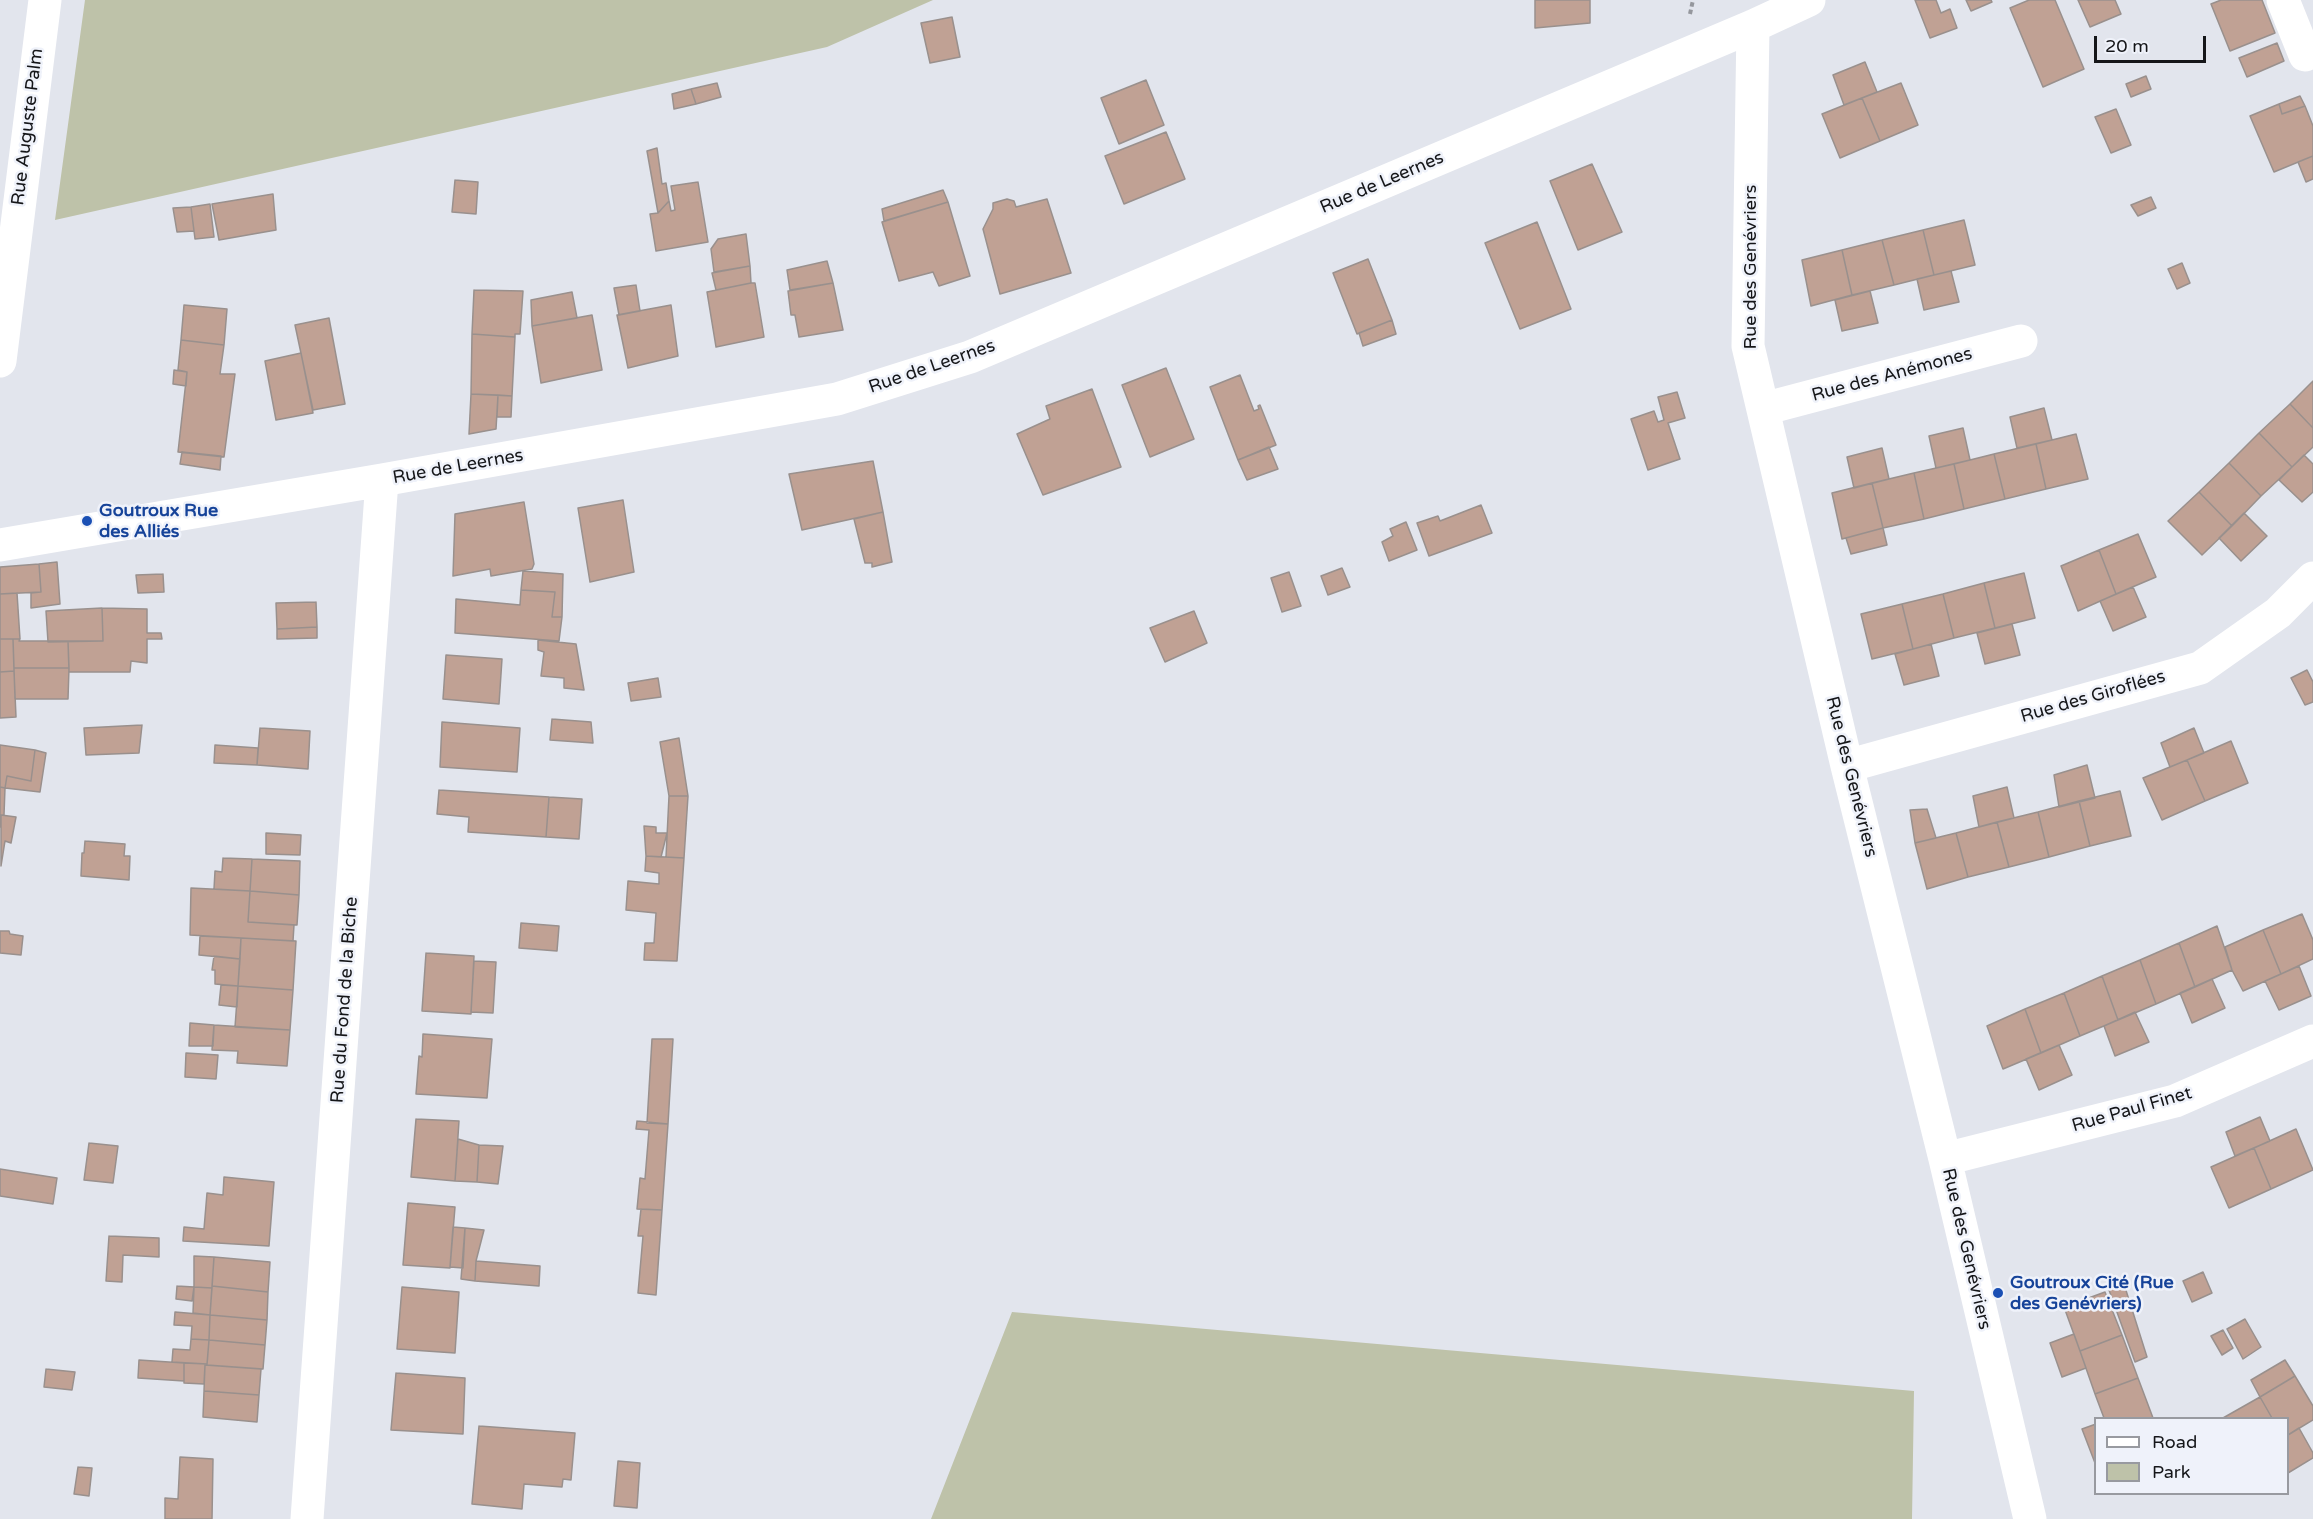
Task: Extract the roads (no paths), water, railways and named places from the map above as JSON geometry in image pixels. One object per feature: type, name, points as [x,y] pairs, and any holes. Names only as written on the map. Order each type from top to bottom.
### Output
[{"type":"street","name":"Rue Auguste Palm","points":[[0,361],[45,0]]},
{"type":"street","name":"Rue de Leernes","points":[[0,545],[837,399],[970,357],[1753,26],[1809,0]]},
{"type":"street","points":[[2283,0],[2305,55],[2313,52]]},
{"type":"street","name":"Rue des Genévriers","points":[[1753,26],[1748,346],[1847,766],[1945,1159],[2030,1519]]},
{"type":"street","name":"Rue des Anémones","points":[[1763,409],[2021,341]]},
{"type":"street","name":"Rue du Fond de la Biche","points":[[307,1519],[382,480]]},
{"type":"street","name":"Rue des Giroflées","points":[[1847,766],[2200,668],[2278,613],[2313,578]]},
{"type":"street","name":"Rue Paul Finet","points":[[1945,1159],[2175,1101],[2313,1041]]},
{"type":"place","name":"Goutroux Rue des Alliés","points":[[87,521]]},
{"type":"place","name":"Goutroux Cité (Rue des Genévriers)","points":[[1998,1293]]}]
